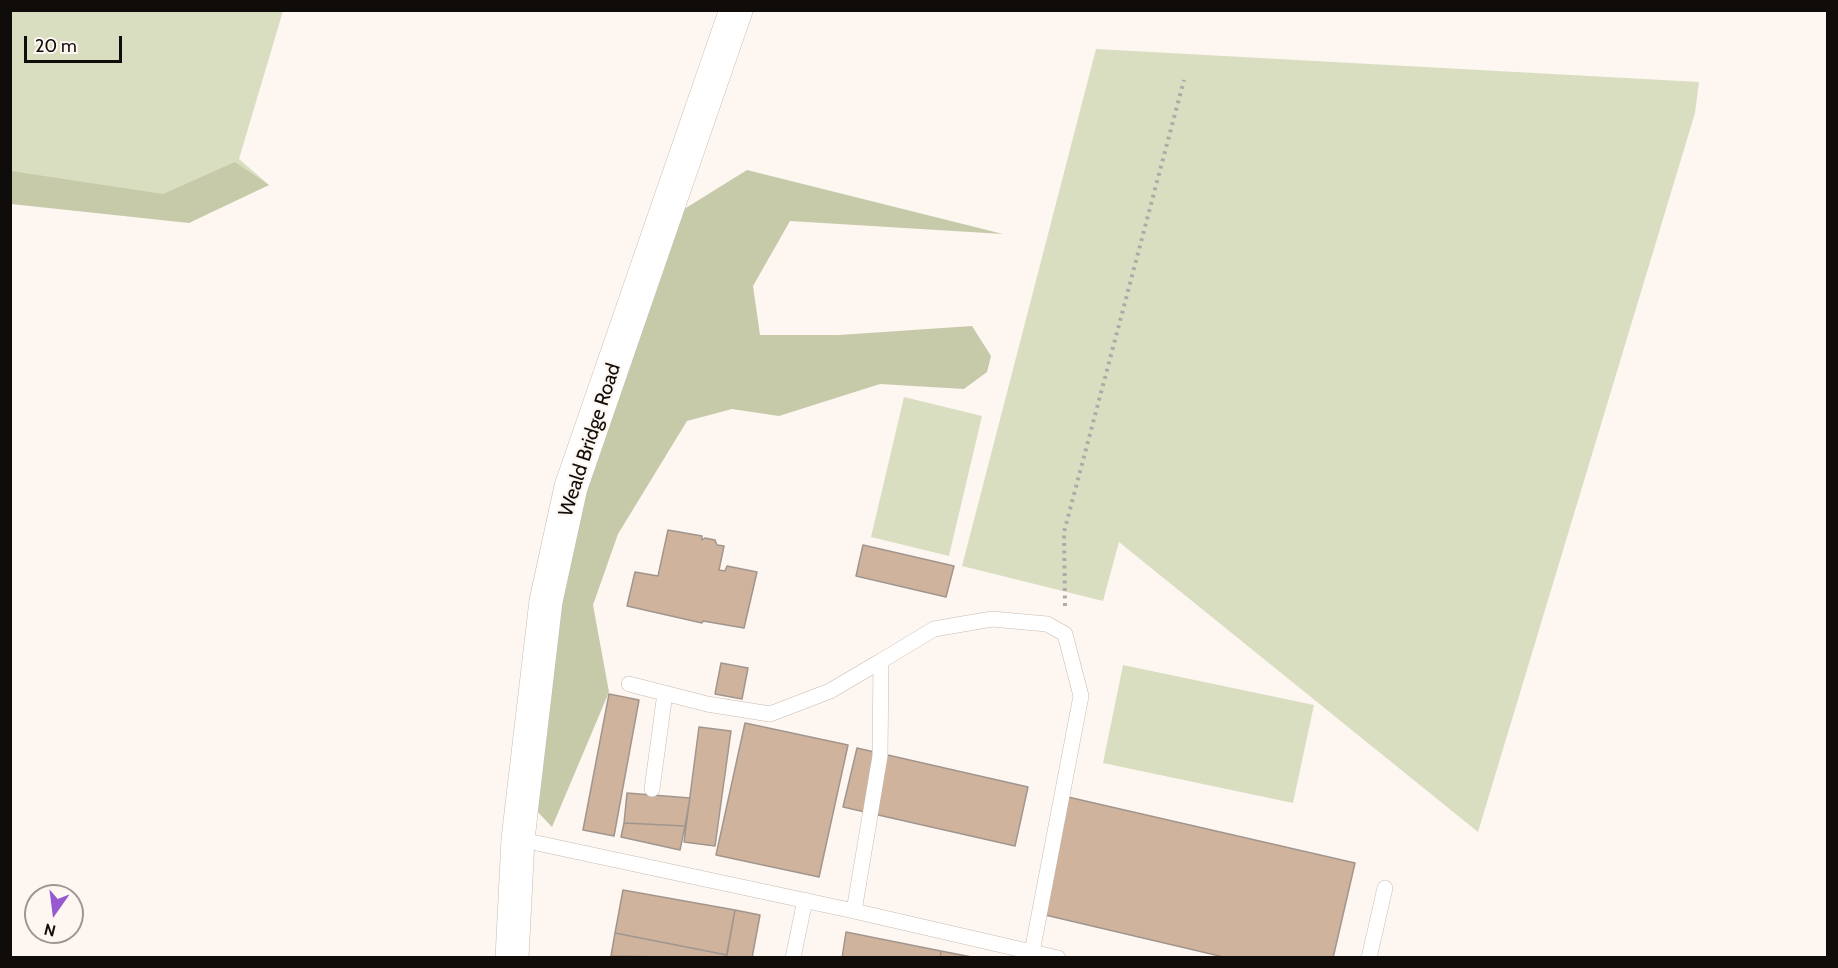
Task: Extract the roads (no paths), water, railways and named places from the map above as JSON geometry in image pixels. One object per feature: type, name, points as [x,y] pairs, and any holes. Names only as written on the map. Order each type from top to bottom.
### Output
[{"type":"street","name":"Weald Bridge Road","points":[[512,957],[518,839],[546,601],[571,487],[736,10]]},
{"type":"lane","points":[[629,684],[707,704],[770,714],[830,691],[934,630],[992,619],[1047,624],[1065,634],[1081,696],[1032,952]]},
{"type":"lane","points":[[854,911],[880,756],[881,661]]},
{"type":"lane","points":[[652,789],[665,693]]},
{"type":"lane","points":[[518,839],[1058,957]]},
{"type":"lane","points":[[1369,957],[1385,888]]},
{"type":"lane","points":[[793,957],[805,900]]}]
